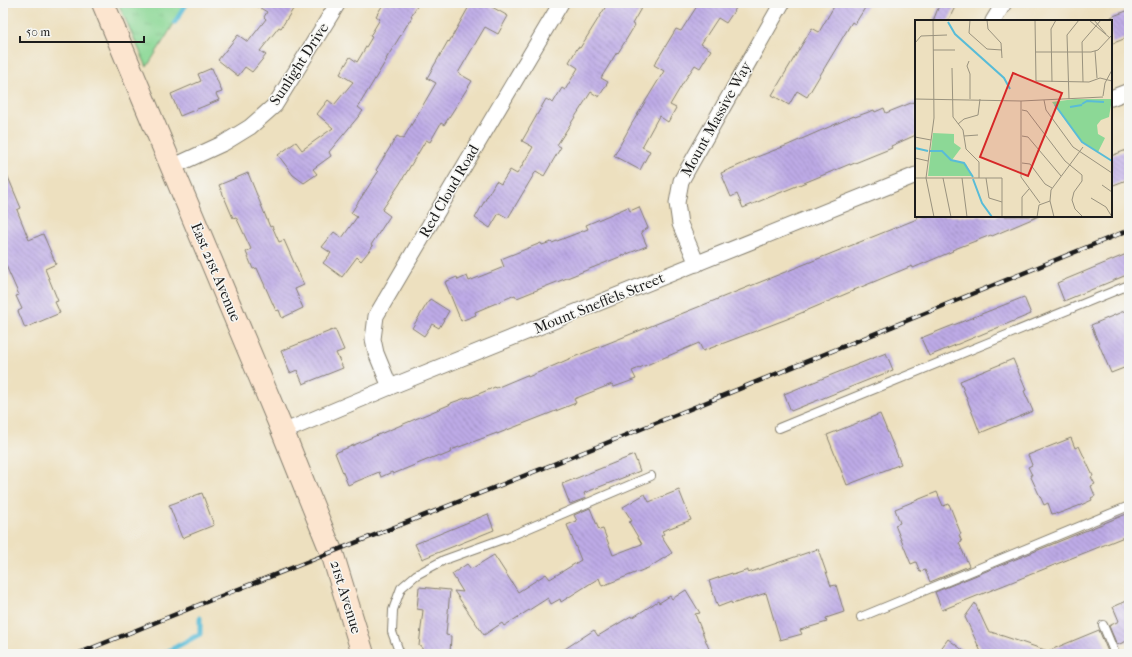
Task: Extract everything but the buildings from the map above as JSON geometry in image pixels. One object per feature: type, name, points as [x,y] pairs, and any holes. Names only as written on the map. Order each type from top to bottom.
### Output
[{"type":"street","name":"East 21st Avenue","points":[[103,3],[283,432],[327,541]]},
{"type":"street","name":"Sunlight Drive","points":[[172,167],[224,143],[250,127],[275,105],[338,3]]},
{"type":"street","name":"Red Cloud Road","points":[[390,387],[376,353],[373,339],[376,316],[561,3]]},
{"type":"street","name":"Mount Massive Way","points":[[697,264],[680,224],[677,203],[681,181],[782,3]]},
{"type":"street","points":[[994,20],[1004,3]]},
{"type":"street","points":[[1112,98],[1129,91]]},
{"type":"street","name":"Mount Sneffels Street","points":[[283,432],[390,387],[915,175]]},
{"type":"street","name":"21st Avenue","points":[[327,541],[363,654]]},
{"type":"lane","points":[[779,428],[1129,285]]},
{"type":"lane","points":[[400,654],[392,632],[393,610],[401,588],[416,575],[444,560],[508,537],[651,476]]},
{"type":"lane","points":[[861,617],[1129,506]]},
{"type":"lane","points":[[1103,626],[1115,654]]},
{"type":"green space","points":[[118,3],[187,3],[147,67]]},
{"type":"waterway","points":[[175,22],[187,3]]},
{"type":"waterway","points":[[163,654],[200,634],[200,618]]},
{"type":"railway","points":[[77,654],[604,444],[1129,230]]}]
